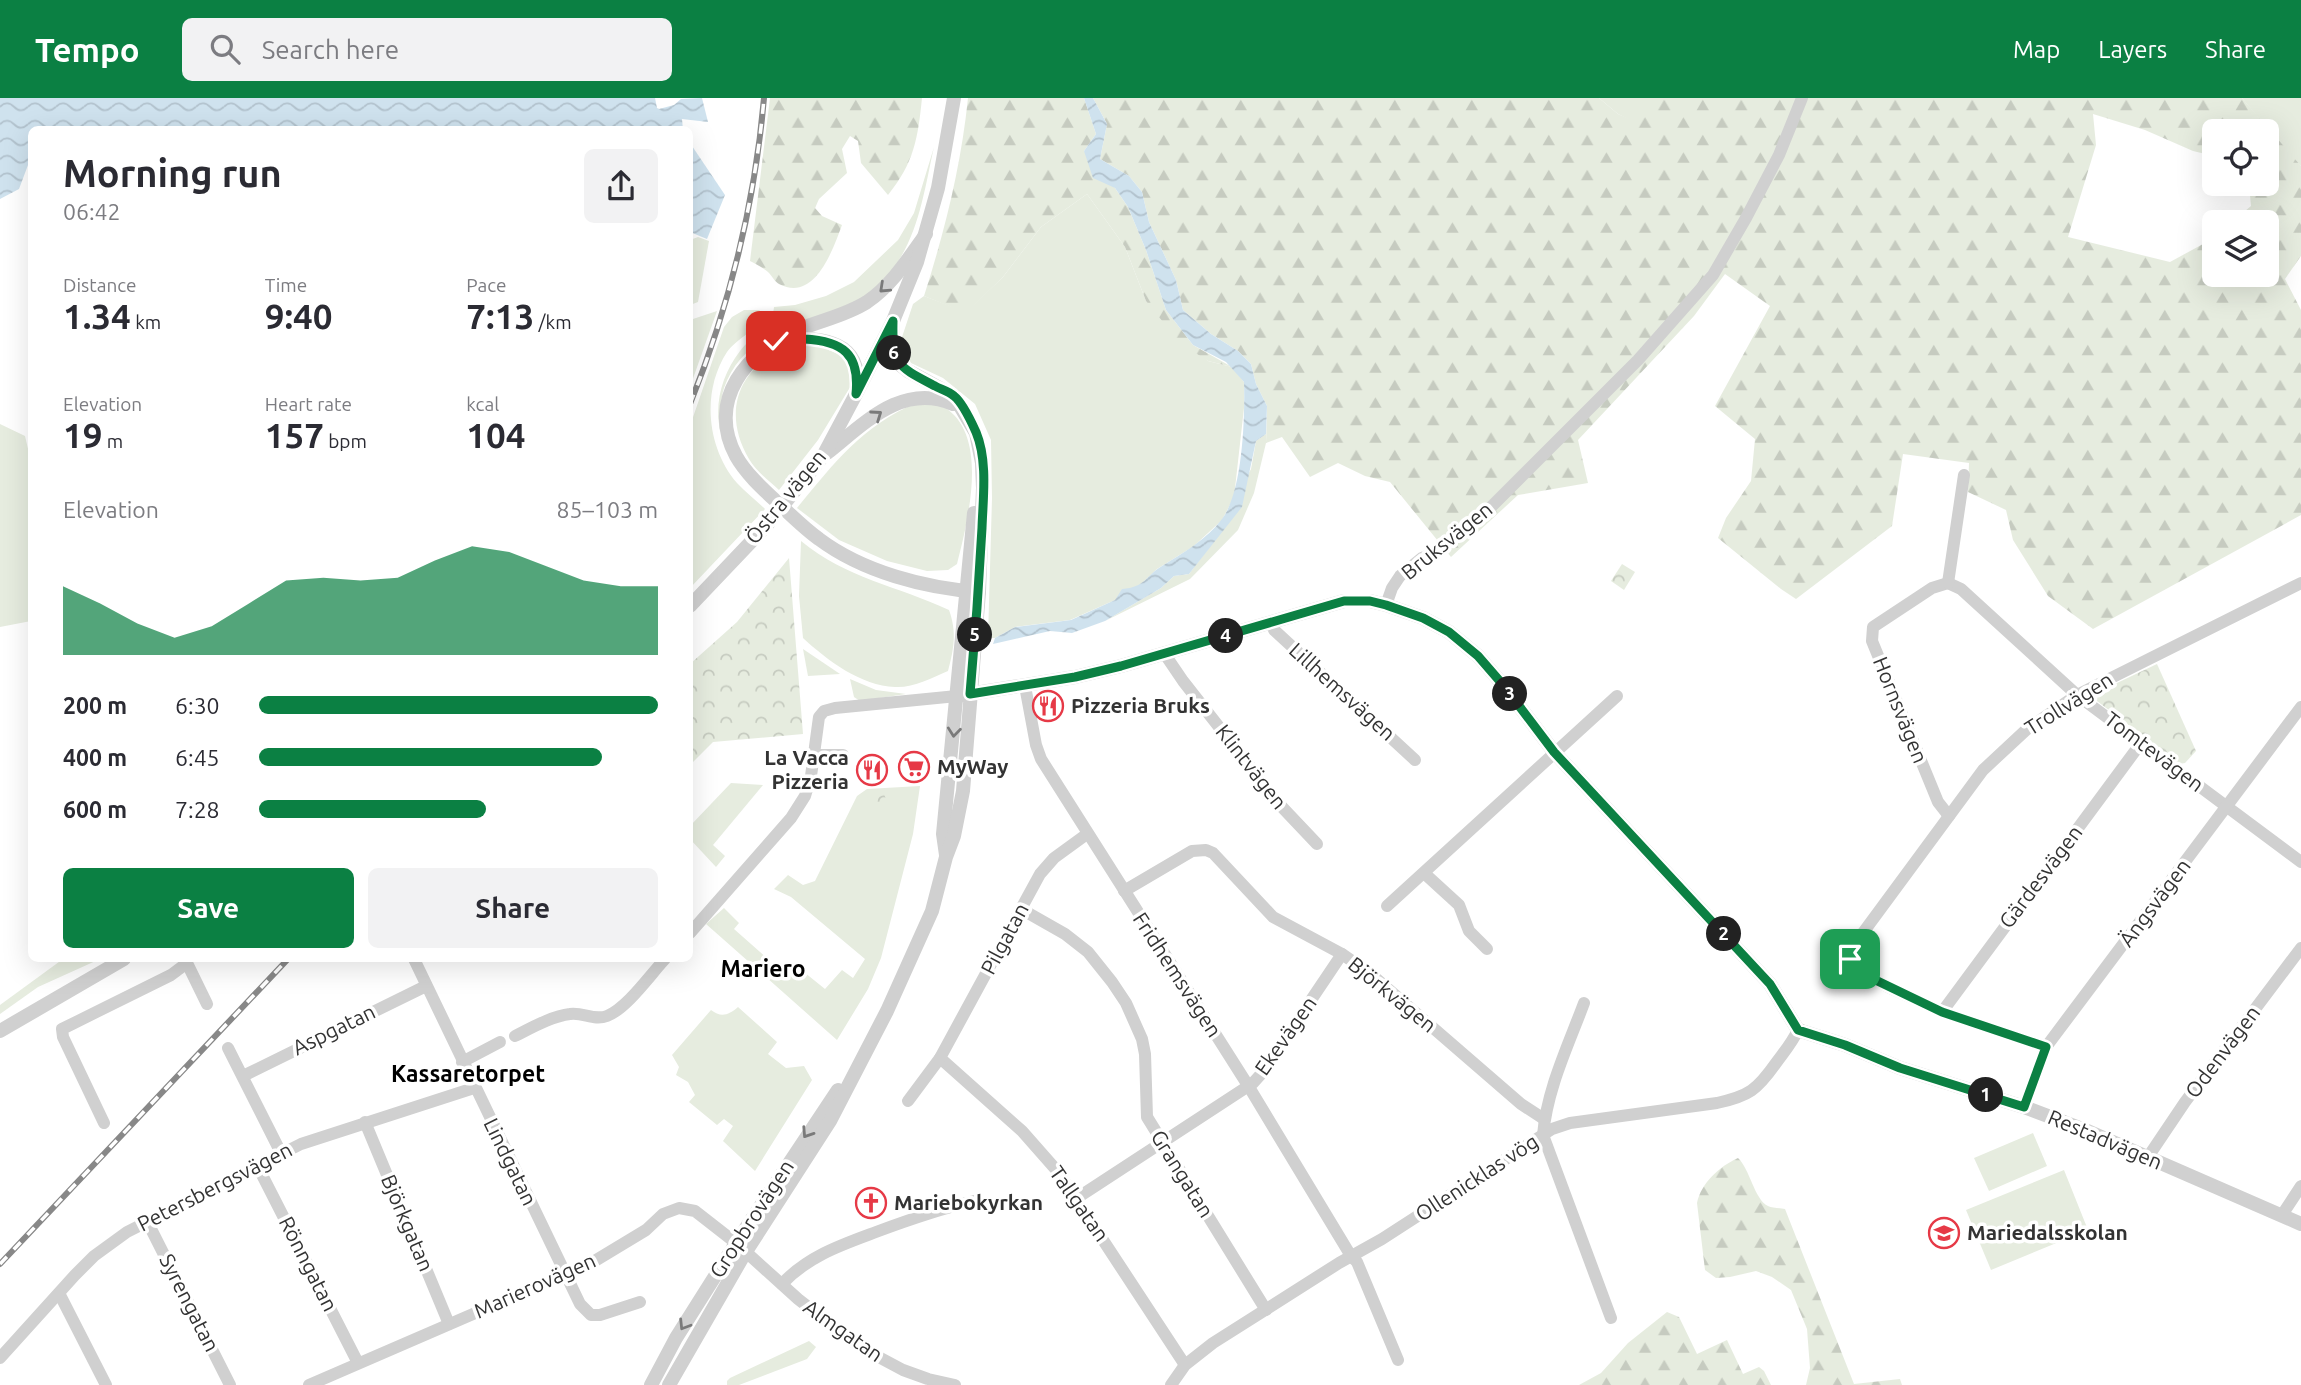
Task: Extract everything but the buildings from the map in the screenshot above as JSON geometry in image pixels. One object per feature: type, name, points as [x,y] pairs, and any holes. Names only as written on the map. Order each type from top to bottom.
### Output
[{"type":"street","name":"Östra vägen","points":[[693,603],[765,526],[823,456],[856,394],[893,321],[918,262],[939,188],[954,98]]},
{"type":"street","name":"Bruksvägen","points":[[1386,605],[1400,576],[1422,558],[1440,550],[1482,516],[1639,360],[1713,275],[1779,155],[1802,98]]},
{"type":"street","points":[[926,234],[892,281],[869,300],[847,313],[797,330],[752,358],[735,382],[730,395],[727,425],[730,442],[744,468],[811,533],[849,558],[894,575],[937,587],[972,592]]},
{"type":"street","points":[[893,321],[893,348],[899,364],[954,396],[963,409]]},
{"type":"street","points":[[783,338],[827,341],[848,353],[857,369],[856,394]]},
{"type":"street","points":[[823,456],[890,406],[909,398],[930,397],[963,409]]},
{"type":"street","name":"Gropbrovägen","points":[[652,1385],[676,1338],[830,1121],[887,1011],[932,911],[946,857],[943,834],[963,695],[977,486],[982,463],[976,433],[963,409]]},
{"type":"street","points":[[1948,583],[1964,475]]},
{"type":"street","name":"Tomtevägen","points":[[1948,583],[1961,589],[2077,695],[2301,862]]},
{"type":"street","name":"Hornsvägen","points":[[1948,583],[1940,584],[1922,594],[1873,627],[1871,634],[1938,802],[1949,816]]},
{"type":"street","name":"Trollvägen","points":[[1942,1012],[1863,974],[1850,963],[1851,949],[1983,770],[2042,717],[2077,695],[2301,583]]},
{"type":"street","points":[[693,930],[791,818],[805,796],[816,755],[819,717],[824,711],[1025,686],[1121,666],[1344,601],[1370,601],[1438,626],[1468,646],[1489,667],[1554,752],[1770,984],[1798,1030]]},
{"type":"street","name":"Lillhemsvägen","points":[[1271,622],[1274,630],[1415,760]]},
{"type":"street","name":"Klintvägen","points":[[1164,653],[1281,806],[1317,844]]},
{"type":"street","name":"Fridhemsvägen","points":[[1025,686],[1038,752],[1357,1262],[1398,1360]]},
{"type":"street","points":[[1387,906],[1617,696]]},
{"type":"street","name":"Ängsvägen","points":[[2024,1107],[2046,1047],[2301,707]]},
{"type":"street","name":"Gärdesvägen","points":[[1942,1012],[2141,743]]},
{"type":"street","points":[[816,755],[843,755]]},
{"type":"street","name":"Pilgatan","points":[[908,1101],[943,1062],[1021,909],[1047,865],[1087,834]]},
{"type":"street","name":"Björkvägen","points":[[1124,891],[1192,851],[1206,850],[1213,853],[1273,917],[1342,954],[1372,975],[1521,1104],[1544,1119]]},
{"type":"street","points":[[1424,873],[1459,905],[1466,926],[1487,949]]},
{"type":"street","name":"Grangatan","points":[[1021,909],[1088,952],[1126,1003],[1145,1054],[1147,1117],[1266,1310]]},
{"type":"street","name":"Odenvägen","points":[[2148,1157],[2185,1102],[2301,948]]},
{"type":"street","name":"Ekevägen","points":[[1077,1198],[1249,1087],[1262,1073],[1342,954]]},
{"type":"street","points":[[0,1031],[119,962]]},
{"type":"street","points":[[104,1123],[63,1037],[62,1029],[171,975],[185,962]]},
{"type":"street","points":[[186,962],[207,1004]]},
{"type":"street","name":"Lindgatan","points":[[415,962],[580,1304],[591,1315],[600,1315],[640,1302]]},
{"type":"street","points":[[515,1036],[572,1013],[594,1018],[607,1016],[619,1008],[662,962]]},
{"type":"street","name":"Aspgatan","points":[[243,1076],[426,986]]},
{"type":"street","points":[[1584,1003],[1556,1077],[1544,1119],[1543,1135],[1611,1318]]},
{"type":"street","points":[[1942,1012],[2046,1047]]},
{"type":"street","name":"Restadvägen","points":[[1798,1030],[1845,1045],[1900,1068],[2024,1107],[2085,1130],[2301,1224]]},
{"type":"street","name":"Ollenicklas vög","points":[[1171,1385],[1185,1365],[1266,1310],[1543,1135],[1570,1123],[1740,1098],[1759,1086],[1792,1043],[1798,1030]]},
{"type":"street","points":[[462,1062],[500,1042]]},
{"type":"street","points":[[228,1048],[281,1153]]},
{"type":"street","name":"Tallgatan","points":[[943,1062],[1022,1131],[1059,1173],[1185,1365]]},
{"type":"street","name":"Petersbergsvägen","points":[[0,1358],[94,1256],[112,1241],[257,1165],[320,1136],[474,1088]]},
{"type":"street","name":"Björkgatan","points":[[365,1122],[449,1324]]},
{"type":"street","name":"Rönngatan","points":[[257,1165],[358,1363]]},
{"type":"street","points":[[2282,1215],[2301,1186]]},
{"type":"street","points":[[782,1284],[805,1263],[828,1251],[930,1212],[974,1201]]},
{"type":"street","name":"Marierovägen","points":[[309,1385],[565,1274],[621,1246],[673,1209],[695,1211],[740,1248]]},
{"type":"street","name":"Syrengatan","points":[[148,1221],[230,1385]]},
{"type":"street","name":"Gropbrovägen","points":[[669,1385],[740,1248]]},
{"type":"street","name":"Almgatan","points":[[740,1248],[842,1334],[883,1361],[928,1379],[955,1385]]},
{"type":"street","points":[[59,1293],[106,1385]]},
{"type":"green space","points":[[770,98],[922,98],[913,150],[904,172],[888,195],[861,163],[858,141],[850,136],[842,149],[847,173],[819,199],[815,208],[822,216],[842,225],[821,271],[803,286],[792,288],[778,283],[768,272],[750,261]]},
{"type":"green space","points":[[968,98],[1084,98],[1096,134],[1084,151],[1128,207],[1166,310],[1193,345],[1232,367],[1208,361],[1180,343],[1146,301],[1125,247],[1087,194],[1041,227],[1003,277],[966,313],[924,296],[951,198]]},
{"type":"green space","points":[[1093,98],[1599,98],[1618,114],[1632,120],[1665,98],[2242,98],[2260,119],[2202,119],[2202,153],[2145,130],[2093,114],[2096,145],[2068,237],[2170,262],[2202,245],[2202,287],[2279,287],[2279,210],[2246,210],[2251,206],[2250,196],[2279,196],[2279,141],[2301,166],[2301,256],[2285,279],[2301,310],[2301,515],[2093,629],[2048,596],[2013,540],[2006,510],[1968,492],[1969,463],[1903,454],[1892,526],[1796,599],[1718,538],[1726,518],[1751,481],[1755,439],[1715,406],[1770,306],[1725,274],[1694,316],[1578,440],[1588,483],[1518,495],[1451,557],[1390,482],[1365,476],[1338,463],[1310,477],[1282,437],[1266,443],[1267,406],[1256,384],[1251,364],[1183,310],[1176,280],[1149,222],[1142,192],[1129,176],[1100,159],[1107,124]]},
{"type":"green space","points":[[1599,98],[1665,99],[1632,121],[1618,114]]},
{"type":"green space","points":[[2242,98],[2301,98],[2301,166],[2279,142],[2279,119],[2260,119]]},
{"type":"green space","points":[[934,147],[914,228],[900,259],[884,281],[877,289],[857,301],[770,336],[751,349],[735,366],[724,388],[720,430],[718,409],[721,388],[740,351],[770,320],[774,307],[795,305],[826,296],[854,282],[898,240],[914,213]]},
{"type":"green space","points":[[1087,194],[1125,247],[1146,301],[1208,361],[1232,367],[1244,382],[1244,408],[1234,497],[1222,520],[1194,546],[1157,569],[1137,588],[1070,620],[1015,627],[995,638],[988,638],[991,440],[975,404],[943,378],[911,363],[900,343],[913,304],[924,296],[966,312],[1003,277],[1041,227]]},
{"type":"green space","points":[[698,237],[709,241],[698,302],[693,304],[693,239]]},
{"type":"green space","points":[[744,310],[759,310],[764,314],[757,325],[727,352],[719,368],[713,384],[711,402],[714,437],[727,469],[740,486],[765,509],[693,585],[693,417],[724,327],[732,317]]},
{"type":"green space","points":[[717,311],[693,379],[693,319]]},
{"type":"green space","points":[[806,345],[824,348],[843,356],[852,367],[852,384],[818,440],[779,490],[749,459],[740,439],[736,420],[737,401],[753,370],[785,350]]},
{"type":"green space","points":[[918,402],[941,405],[958,420],[967,437],[971,457],[972,480],[966,525],[957,564],[948,570],[927,571],[887,561],[839,540],[797,508],[837,461],[865,434]]},
{"type":"green space","points":[[0,424],[25,436],[28,449],[28,622],[0,627]]},
{"type":"green space","points":[[1266,434],[1254,493],[1238,530],[1190,579],[1105,621],[1161,588],[1174,576],[1189,574],[1214,541],[1251,469],[1256,441]]},
{"type":"green space","points":[[801,541],[818,554],[854,573],[949,610],[954,640],[948,671],[909,686],[882,686],[857,677],[812,646],[803,638],[799,596]]},
{"type":"green space","points":[[789,558],[803,734],[713,742],[693,762],[693,661],[737,622]]},
{"type":"green space","points":[[1622,564],[1635,572],[1624,590],[1611,581]]},
{"type":"green space","points":[[803,649],[840,674],[808,676]]},
{"type":"green space","points":[[2157,664],[2196,751],[2185,763],[2179,764],[2097,701],[2098,692]]},
{"type":"green space","points":[[850,679],[876,690],[906,694],[860,701],[854,697]]},
{"type":"green space","points":[[731,783],[763,785],[713,845],[725,856],[716,867],[693,842],[693,823]]},
{"type":"green space","points":[[920,786],[913,834],[881,958],[868,989],[837,1040],[706,924],[724,908],[739,923],[734,929],[784,973],[794,964],[825,989],[842,970],[853,978],[865,959],[791,897],[774,889],[788,875],[803,885],[815,881],[857,796],[867,789]]},
{"type":"green space","points":[[883,791],[887,802],[871,808],[857,809],[866,795]]},
{"type":"green space","points":[[59,962],[93,962],[38,987],[0,1014],[0,1005]]},
{"type":"green space","points":[[738,1007],[777,1042],[768,1054],[786,1068],[804,1066],[812,1080],[755,1171],[723,1141],[733,1126],[724,1119],[717,1125],[689,1102],[695,1095],[688,1082],[676,1075],[679,1067],[672,1055],[711,1010],[725,1014]]},
{"type":"green space","points":[[2033,1133],[2047,1166],[1989,1191],[1974,1158]]},
{"type":"green space","points":[[1738,1158],[1763,1202],[1770,1207],[1785,1209],[1854,1384],[1900,1379],[1902,1385],[1806,1385],[1810,1368],[1807,1329],[1791,1290],[1772,1277],[1756,1271],[1716,1278],[1705,1270],[1697,1203],[1699,1196],[1712,1176]]},
{"type":"green space","points":[[2064,1170],[2088,1230],[1991,1270],[1966,1210]]},
{"type":"green space","points":[[1667,1312],[1679,1317],[1697,1354],[1727,1340],[1743,1374],[1759,1367],[1771,1385],[1579,1385],[1601,1373],[1628,1343]]},
{"type":"green space","points":[[809,1341],[816,1347],[807,1359],[739,1385],[727,1385],[730,1378]]},
{"type":"water","points":[[0,98],[655,98],[659,109],[674,105],[681,99],[702,98],[708,122],[682,119],[683,126],[28,126],[28,165],[19,189],[0,199]]},
{"type":"water","points":[[1084,98],[1093,98],[1107,124],[1100,159],[1129,176],[1142,192],[1149,222],[1176,280],[1183,310],[1251,364],[1256,384],[1267,406],[1266,434],[1256,441],[1242,507],[1189,574],[1174,576],[1161,588],[1105,621],[1072,633],[1050,631],[993,644],[995,638],[1015,627],[1071,620],[1115,600],[1122,589],[1140,584],[1216,526],[1229,507],[1238,473],[1243,433],[1244,382],[1226,362],[1193,345],[1166,310],[1128,207],[1115,188],[1093,178],[1084,151],[1096,134]]},
{"type":"water","points":[[693,147],[725,195],[707,239],[693,233]]},
{"type":"railway","points":[[693,396],[717,330],[738,254],[754,176],[764,98]]},
{"type":"railway","points":[[0,1264],[285,962]]},
{"type":"place","name":"Pizzeria Bruks","points":[[1048,706]]},
{"type":"place","name":"MyWay","points":[[914,767]]},
{"type":"place","name":"La Vacca Pizzeria","points":[[872,770]]},
{"type":"place","name":"Mariebokyrkan","points":[[871,1203]]},
{"type":"place","name":"Mariedalsskolan","points":[[1944,1233]]},
{"type":"district","name":"Mariero","points":[[763,969]]},
{"type":"district","name":"Kassaretorpet","points":[[468,1074]]},
{"type":"route","points":[[776,341],[783,338],[810,339],[838,345],[848,353],[857,369],[856,394],[893,321],[893,348],[899,364],[954,396],[967,415],[980,446],[983,488],[979,592],[970,694],[1075,677],[1121,666],[1344,601],[1370,601],[1423,618],[1468,646],[1489,667],[1554,752],[1770,984],[1798,1030],[1845,1045],[1926,1077],[2024,1107],[2046,1047],[1926,1005],[1863,974],[1854,968],[1850,959]]}]
